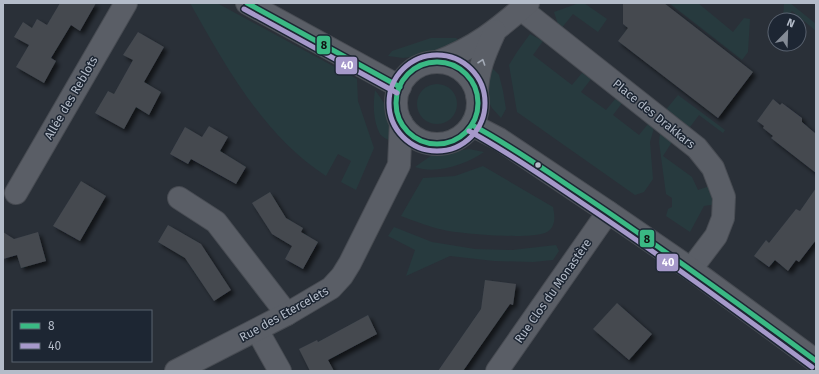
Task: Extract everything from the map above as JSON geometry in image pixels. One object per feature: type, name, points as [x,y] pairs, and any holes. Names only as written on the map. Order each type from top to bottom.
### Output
[{"type":"street","name":"Allée des Reblots","points":[[16,193],[126,3]]},
{"type":"street","points":[[248,3],[400,86]]},
{"type":"street","points":[[495,31],[482,62],[477,82],[478,104],[476,115],[472,125],[465,134],[457,139],[441,144],[422,141],[413,136],[407,131],[401,122],[396,101],[400,86],[408,74],[417,68],[464,51],[495,31],[524,6]]},
{"type":"street","name":"Place des Drakkars","points":[[524,6],[697,148],[713,168],[724,197],[723,218],[716,236],[691,269]]},
{"type":"street","points":[[437,62],[450,64],[462,70],[474,85],[478,95]]},
{"type":"street","name":"Rue des Etercelets","points":[[176,371],[287,314],[331,288],[342,276],[350,264],[399,165],[401,122]]},
{"type":"street","points":[[472,125],[504,143],[608,212],[691,269],[816,361]]},
{"type":"street","points":[[399,165],[434,144]]},
{"type":"street","points":[[179,198],[216,222],[287,314]]},
{"type":"street","name":"Rue Clos du Monastère","points":[[497,371],[608,212]]},
{"type":"street","points":[[257,330],[280,371]]},
{"type":"green space","points":[[190,3],[217,3],[357,79],[358,101],[374,148],[356,190],[341,182],[351,161],[338,154],[326,176],[304,160],[265,121],[233,75]]},
{"type":"green space","points":[[579,3],[584,3],[607,19],[598,32],[573,14],[560,30],[554,12]]},
{"type":"green space","points":[[669,3],[698,3],[733,32],[744,18],[750,19],[748,52],[742,60]]},
{"type":"green space","points":[[784,3],[790,3],[801,12],[792,11],[783,12]]},
{"type":"green space","points":[[807,17],[816,24],[816,31],[807,24]]},
{"type":"green space","points":[[530,34],[543,41],[533,55],[572,85],[582,73],[591,79],[581,92],[606,110],[616,98],[622,103],[613,115],[639,135],[648,124],[654,128],[650,142],[653,179],[644,192],[635,195],[517,112],[509,65]]},
{"type":"green space","points":[[431,38],[456,38],[462,44],[444,53],[403,58],[388,56],[392,51]]},
{"type":"green space","points":[[491,67],[499,75],[503,91],[506,109],[501,118],[492,108],[486,97]]},
{"type":"green space","points":[[441,84],[448,87],[454,93],[457,104],[456,112],[448,121],[441,124],[433,124],[426,121],[418,112],[417,100],[420,93],[429,85]]},
{"type":"green space","points":[[375,90],[387,108],[389,114],[391,126],[390,141],[380,134],[376,124],[374,107]]},
{"type":"green space","points":[[678,95],[725,130],[723,133],[699,115],[687,131],[664,112]]},
{"type":"green space","points":[[660,133],[672,142],[663,156],[692,177],[698,190],[713,185],[717,204],[704,206],[690,232],[666,216],[668,209],[672,207],[672,198],[666,194],[659,142]]},
{"type":"green space","points":[[469,149],[484,152],[469,161],[442,169],[433,170],[415,167],[432,155]]},
{"type":"green space","points":[[483,166],[553,207],[554,221],[550,230],[540,234],[528,236],[497,236],[453,232],[438,229],[401,216],[423,178],[455,176]]},
{"type":"green space","points":[[394,227],[432,242],[475,249],[512,250],[556,245],[559,251],[553,260],[533,262],[494,261],[450,256],[406,276],[415,250],[388,236]]},
{"type":"building","points":[[60,3],[96,3],[80,31],[71,25],[51,58],[56,61],[44,83],[16,67],[29,45],[14,37],[23,22],[32,28],[37,19],[47,25]]},
{"type":"building","points":[[623,3],[664,3],[753,72],[718,118],[618,41],[628,28],[623,24]]},
{"type":"building","points":[[138,32],[164,47],[144,82],[161,92],[149,115],[136,107],[124,129],[95,113],[108,91],[114,94],[133,60],[123,55]]},
{"type":"building","points":[[773,99],[780,105],[782,103],[802,118],[802,122],[816,134],[816,173],[771,138],[773,136],[757,121]]},
{"type":"building","points":[[209,126],[228,137],[220,151],[246,167],[236,184],[191,159],[188,164],[170,154],[185,127],[202,137]]},
{"type":"building","points":[[81,181],[106,196],[80,241],[53,226]]},
{"type":"building","points":[[816,188],[816,240],[799,262],[796,260],[788,271],[775,260],[769,267],[754,256],[766,240],[769,243],[796,209],[800,211]]},
{"type":"building","points":[[270,192],[286,218],[303,228],[301,232],[318,242],[303,269],[285,259],[292,246],[272,234],[252,203]]},
{"type":"building","points":[[168,225],[201,244],[231,290],[214,301],[185,258],[158,242]]},
{"type":"building","points":[[3,232],[14,239],[38,232],[46,261],[21,268],[17,255],[3,259]]},
{"type":"building","points":[[485,280],[516,284],[513,305],[510,304],[463,371],[438,371],[481,309]]},
{"type":"building","points":[[617,303],[652,334],[629,360],[593,329]]},
{"type":"building","points":[[368,315],[377,334],[328,360],[334,371],[310,371],[299,349],[317,340],[318,342]]},
{"type":"transit line","name":"8","points":[[247,3],[400,87]]},
{"type":"transit line","name":"40","points":[[244,9],[397,93]]},
{"type":"transit line","name":"40","points":[[437,55],[455,59],[464,63],[471,69],[477,76],[481,85],[485,103],[481,121],[477,130],[471,137],[464,143],[455,147],[437,151],[419,147],[410,143],[403,137],[397,130],[393,121],[389,103],[393,85],[397,76],[403,69],[410,63],[419,59],[437,55]]},
{"type":"transit line","name":"8","points":[[437,62],[453,65],[466,74],[475,87],[478,103],[475,119],[466,132],[453,141],[437,144],[421,141],[408,132],[399,119],[396,103],[399,87],[408,74],[421,65],[437,62]]},
{"type":"transit line","name":"8","points":[[472,125],[516,151],[616,218],[702,278],[816,361]]},
{"type":"transit line","name":"40","points":[[469,131],[526,166],[611,223],[812,367]]}]
